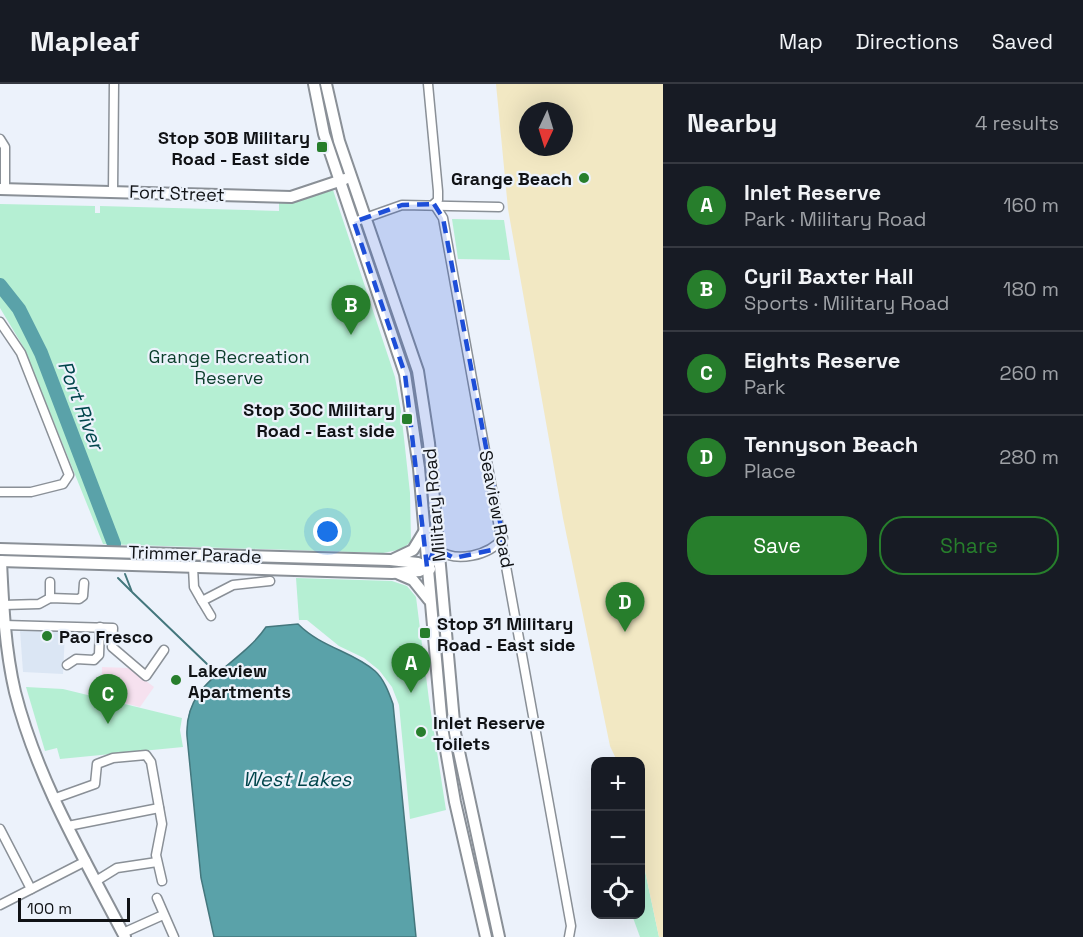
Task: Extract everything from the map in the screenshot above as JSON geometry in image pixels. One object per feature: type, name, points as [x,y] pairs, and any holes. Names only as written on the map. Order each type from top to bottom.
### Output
[{"type":"main road","name":"Military Road","points":[[314,84],[324,134],[339,182],[405,374],[414,422],[437,694],[447,759],[486,937]]},
{"type":"main road","name":"Military Road","points":[[326,84],[351,177],[418,371],[426,422],[455,733],[499,937]]},
{"type":"main road","name":"Fort Street","points":[[2,188],[291,197],[351,177]]},
{"type":"main road","points":[[390,560],[412,550],[424,532]]},
{"type":"main road","points":[[436,538],[431,562],[427,567],[440,584]]},
{"type":"main road","name":"Trimmer Parade","points":[[0,549],[390,560],[418,563],[427,567]]},
{"type":"main road","points":[[16,549],[0,561],[4,625],[21,714],[53,800],[124,935]]},
{"type":"main road","name":"Trimmer Parade","points":[[0,561],[392,573],[420,571],[427,567]]},
{"type":"main road","name":"Trimmer Parade","points":[[392,573],[413,580],[429,600]]},
{"type":"street","points":[[113,191],[114,84]]},
{"type":"street","name":"Seaview Road","points":[[428,84],[438,191],[438,200],[434,204],[443,218],[503,538],[570,921],[569,937]]},
{"type":"street","points":[[0,139],[4,147],[2,188]]},
{"type":"street","points":[[354,222],[365,216],[402,205],[499,207]]},
{"type":"street","points":[[0,322],[21,353],[69,475],[63,484],[31,492],[0,492]]},
{"type":"street","points":[[438,550],[454,558],[492,550],[503,538]]},
{"type":"street","name":"Trimmer Parade","points":[[193,567],[194,587],[211,616]]},
{"type":"street","name":"Trimmer Parade","points":[[248,584],[249,568]]},
{"type":"street","name":"Trimmer Parade","points":[[202,601],[233,585],[270,581]]},
{"type":"street","points":[[50,582],[50,598]]},
{"type":"street","points":[[3,604],[39,604],[50,598],[79,599],[83,596],[84,583]]},
{"type":"street","points":[[4,625],[113,628],[112,647],[146,676],[164,650]]},
{"type":"street","points":[[68,665],[76,659],[94,660],[99,655],[100,627]]},
{"type":"street","points":[[53,800],[95,784],[97,764],[146,755],[151,762],[162,824],[157,862],[162,881]]},
{"type":"street","points":[[68,826],[159,808]]},
{"type":"street","points":[[0,829],[31,889]]},
{"type":"street","points":[[0,905],[86,861]]},
{"type":"street","points":[[96,881],[117,868],[157,862]]},
{"type":"street","points":[[158,898],[163,915],[168,920],[174,937]]},
{"type":"street","points":[[124,935],[163,915]]},
{"type":"highlighted area","points":[[434,204],[443,218],[503,538],[492,550],[454,558],[435,548],[427,567],[405,374],[354,222],[402,205]]},
{"type":"shaded area","points":[[20,630],[65,632],[63,674],[23,672]]},
{"type":"shaded area","points":[[102,667],[129,668],[154,687],[140,707],[101,697]]},
{"type":"green space","name":"Grange Recreation Reserve","points":[[333,190],[395,377],[410,493],[411,541],[403,549],[383,553],[103,544],[24,348],[0,308],[0,204],[95,206],[95,213],[100,213],[100,206],[279,211],[279,202],[297,201]]},
{"type":"green space","points":[[452,219],[504,220],[510,260],[458,259]]},
{"type":"green space","points":[[296,578],[392,581],[407,586],[416,597],[446,810],[410,819],[399,705],[392,687],[379,670],[364,658],[339,646],[307,620],[299,620]]},
{"type":"green space","points":[[26,687],[63,689],[182,718],[180,730],[183,747],[60,759],[57,748],[45,751]]},
{"type":"green space","points":[[645,871],[659,937],[640,937],[633,919],[645,919]]},
{"type":"sand","points":[[496,84],[663,84],[663,937],[659,937],[645,871],[645,757],[615,757],[610,746],[563,518],[508,209]]},
{"type":"water","name":"West Lakes","points":[[298,624],[317,639],[357,659],[375,671],[384,682],[393,704],[416,937],[214,937],[201,878],[187,736],[188,717],[194,701],[204,687],[255,641],[266,627]]},
{"type":"waterway","name":"Port River","points":[[0,285],[19,309],[41,353],[114,544]]},
{"type":"waterway","points":[[125,574],[132,592],[207,664]]},
{"type":"waterway","points":[[118,578],[131,591]]},
{"type":"place","name":"Stop 30B Military Road - East side","points":[[322,147]]},
{"type":"place","name":"Grange Beach","points":[[584,178]]},
{"type":"place","name":"Cyril Baxter Hall","points":[[351,335]]},
{"type":"place","name":"Stop 30C Military Road - East side","points":[[407,419]]},
{"type":"place","name":"Tennyson Beach","points":[[625,632]]},
{"type":"place","name":"Stop 31 Military Road - East side","points":[[425,633]]},
{"type":"place","name":"Pao Fresco","points":[[47,636]]},
{"type":"place","name":"Lakeview Apartments","points":[[176,680]]},
{"type":"place","name":"Inlet Reserve","points":[[411,693]]},
{"type":"place","name":"Eights Reserve","points":[[108,724]]},
{"type":"place","name":"Inlet Reserve Toilets","points":[[421,732]]}]
